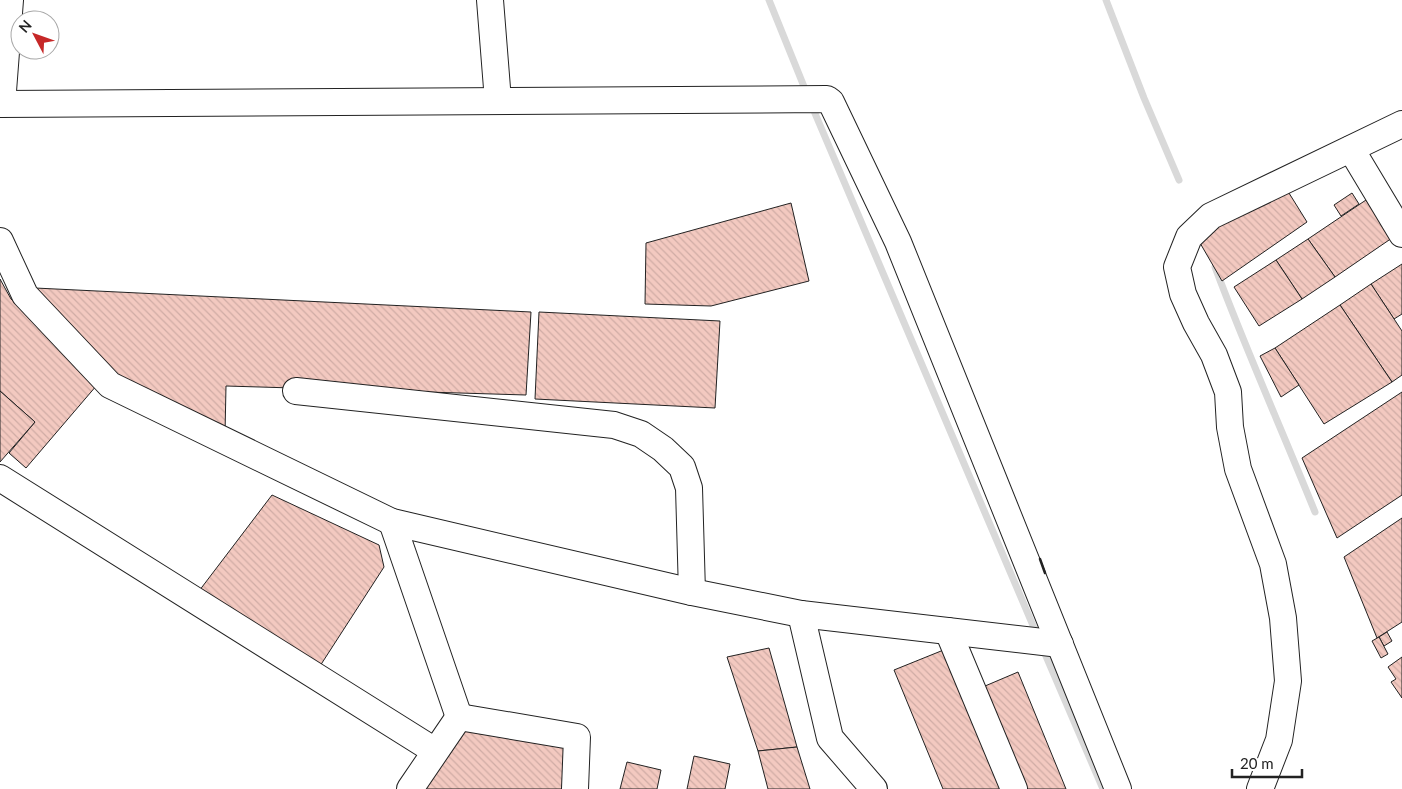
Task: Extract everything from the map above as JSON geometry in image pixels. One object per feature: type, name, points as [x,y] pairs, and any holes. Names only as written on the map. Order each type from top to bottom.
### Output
[{"type":"street","points":[[10,0],[1,104],[828,99],[898,242],[1053,644],[1118,789]]},
{"type":"street","points":[[490,0],[498,101]]},
{"type":"street","points":[[1260,789],[1279,740],[1288,681],[1283,618],[1273,564],[1238,469],[1230,427],[1228,392],[1214,355],[1196,323],[1183,294],[1177,267],[1189,237],[1212,216],[1402,124]]},
{"type":"street","points":[[1351,149],[1402,234]]},
{"type":"street","points":[[0,241],[25,295],[110,385],[392,522],[692,592],[801,614],[1053,644]]},
{"type":"street","points":[[296,391],[614,425],[641,434],[663,449],[682,468],[689,488],[692,592]]},
{"type":"street","points":[[0,478],[436,751]]},
{"type":"street","points":[[392,522],[459,717]]},
{"type":"street","points":[[801,614],[830,738],[874,789]]},
{"type":"street","points":[[948,631],[1014,789]]},
{"type":"street","points":[[410,789],[459,717]]},
{"type":"street","points":[[459,717],[577,737],[575,789]]},
{"type":"building","points":[[1284,185],[1307,222],[1222,281],[1196,236]]},
{"type":"building","points":[[1352,193],[1359,204],[1341,216],[1334,205]]},
{"type":"building","points":[[1366,200],[1392,238],[1335,277],[1308,239]]},
{"type":"building","points":[[791,203],[809,281],[711,306],[645,304],[646,243]]},
{"type":"building","points":[[1308,239],[1335,277],[1302,299],[1276,260]]},
{"type":"building","points":[[1276,260],[1302,299],[1259,326],[1234,287]]},
{"type":"building","points":[[1402,264],[1402,314],[1394,319],[1371,284]]},
{"type":"building","points":[[0,279],[11,299],[97,385],[26,468],[9,453],[35,422],[0,391]]},
{"type":"building","points":[[1371,284],[1402,331],[1402,375],[1392,382],[1340,305]]},
{"type":"building","points":[[35,288],[531,312],[526,395],[226,386],[225,434],[112,374]]},
{"type":"building","points":[[1340,305],[1392,382],[1324,424],[1275,348]]},
{"type":"building","points":[[539,312],[720,321],[715,408],[535,399]]},
{"type":"building","points":[[1275,348],[1299,385],[1281,397],[1260,356]]},
{"type":"building","points":[[0,391],[35,422],[0,462]]},
{"type":"building","points":[[1402,392],[1402,495],[1337,538],[1302,458]]},
{"type":"building","points":[[272,495],[379,545],[384,567],[320,666],[199,591]]},
{"type":"building","points":[[1402,518],[1402,622],[1377,638],[1344,557]]},
{"type":"building","points":[[1387,632],[1392,641],[1384,646],[1379,637]]},
{"type":"building","points":[[1379,637],[1388,654],[1381,658],[1372,641]]},
{"type":"building","points":[[769,648],[797,747],[758,751],[727,657]]},
{"type":"building","points":[[946,649],[1004,789],[943,789],[894,670]]},
{"type":"building","points":[[1402,657],[1402,698],[1391,682],[1396,679],[1388,667]]},
{"type":"building","points":[[1018,672],[1066,789],[1020,789],[978,689]]},
{"type":"building","points":[[467,727],[570,749],[569,789],[424,789]]},
{"type":"building","points":[[797,747],[810,789],[768,789],[758,751]]},
{"type":"building","points":[[694,756],[730,764],[725,789],[687,789]]},
{"type":"building","points":[[627,762],[661,770],[657,789],[620,789]]},
{"type":"waterway","points":[[769,0],[807,94]]},
{"type":"waterway","points":[[1106,0],[1144,98],[1179,180]]},
{"type":"waterway","points":[[811,104],[1037,635]]},
{"type":"waterway","points":[[1215,267],[1315,512]]},
{"type":"waterway","points":[[1043,649],[1103,789]]},
{"type":"wall","points":[[1040,559],[1045,573]]}]
